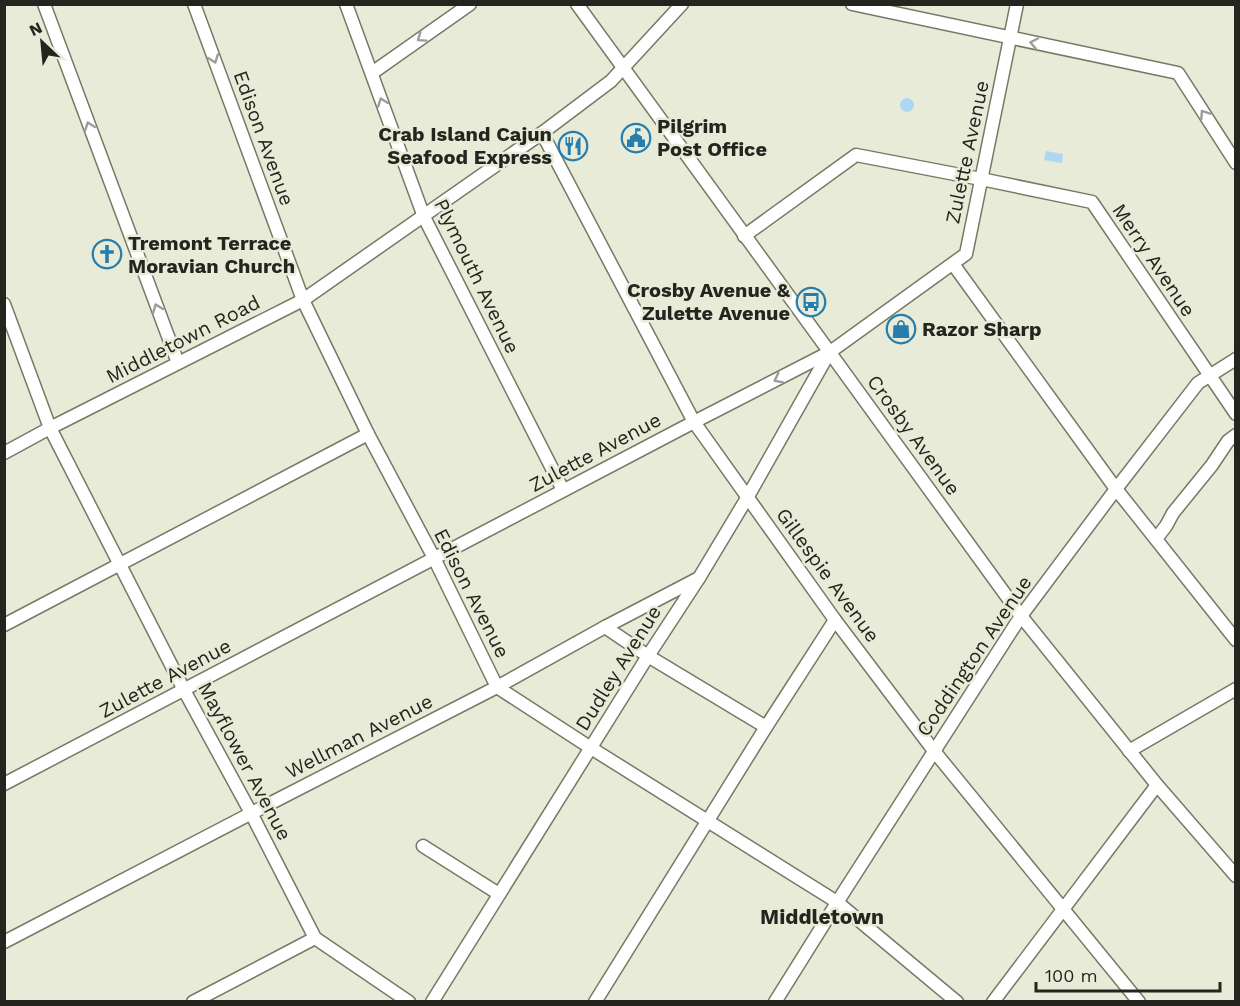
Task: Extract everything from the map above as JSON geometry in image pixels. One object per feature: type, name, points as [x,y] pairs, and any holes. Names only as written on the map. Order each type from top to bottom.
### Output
[{"type":"street","points":[[44,4],[178,363]]},
{"type":"street","name":"Edison Avenue","points":[[194,4],[303,300],[368,434],[434,558],[497,687],[837,902],[957,1002]]},
{"type":"street","name":"Plymouth Avenue","points":[[346,4],[424,217],[563,490]]},
{"type":"street","points":[[372,73],[470,4]]},
{"type":"street","name":"Crosby Avenue","points":[[577,4],[1021,616],[1157,785],[1236,876]]},
{"type":"street","name":"Middletown Road","points":[[4,453],[303,300],[424,217],[611,81],[682,4]]},
{"type":"street","points":[[852,4],[1178,73],[1236,163]]},
{"type":"street","name":"Zulette Avenue","points":[[4,784],[830,352],[966,255],[1017,4]]},
{"type":"street","name":"Gillespie Avenue","points":[[542,133],[694,422],[747,498],[934,751],[1139,1002]]},
{"type":"street","name":"Merry Avenue","points":[[744,236],[856,155],[1092,202],[1236,414]]},
{"type":"street","points":[[953,264],[1116,489],[1236,640]]},
{"type":"street","name":"Mayflower Avenue","points":[[4,304],[50,428],[119,565],[315,938],[409,1002]]},
{"type":"street","name":"Dudley Avenue","points":[[432,1002],[699,578],[830,352]]},
{"type":"street","name":"Coddington Avenue","points":[[775,1002],[1021,616],[1198,383],[1236,359]]},
{"type":"street","points":[[4,625],[368,434]]},
{"type":"street","points":[[1156,539],[1228,441],[1236,435]]},
{"type":"street","name":"Wellman Avenue","points":[[4,942],[497,687],[699,578]]},
{"type":"street","points":[[595,1002],[707,821],[836,620]]},
{"type":"street","points":[[605,627],[766,728]]},
{"type":"street","points":[[1130,751],[1236,689]]},
{"type":"street","points":[[993,1002],[1157,785]]},
{"type":"street","points":[[423,846],[499,894]]},
{"type":"street","points":[[193,1002],[212,997],[315,938]]},
{"type":"water","points":[[904,98],[910,98],[914,105],[910,112],[904,112],[900,108],[900,102]]},
{"type":"water","points":[[1046,151],[1063,154],[1062,163],[1044,160]]},
{"type":"place","name":"Pilgrim Post Office","points":[[636,138]]},
{"type":"place","name":"Crab Island Cajun Seafood Express","points":[[573,146]]},
{"type":"place","name":"Tremont Terrace Moravian Church","points":[[107,254]]},
{"type":"place","name":"Crosby Avenue & Zulette Avenue","points":[[811,302]]},
{"type":"place","name":"Razor Sharp","points":[[901,329]]},
{"type":"district","name":"Middletown","points":[[822,916]]}]
